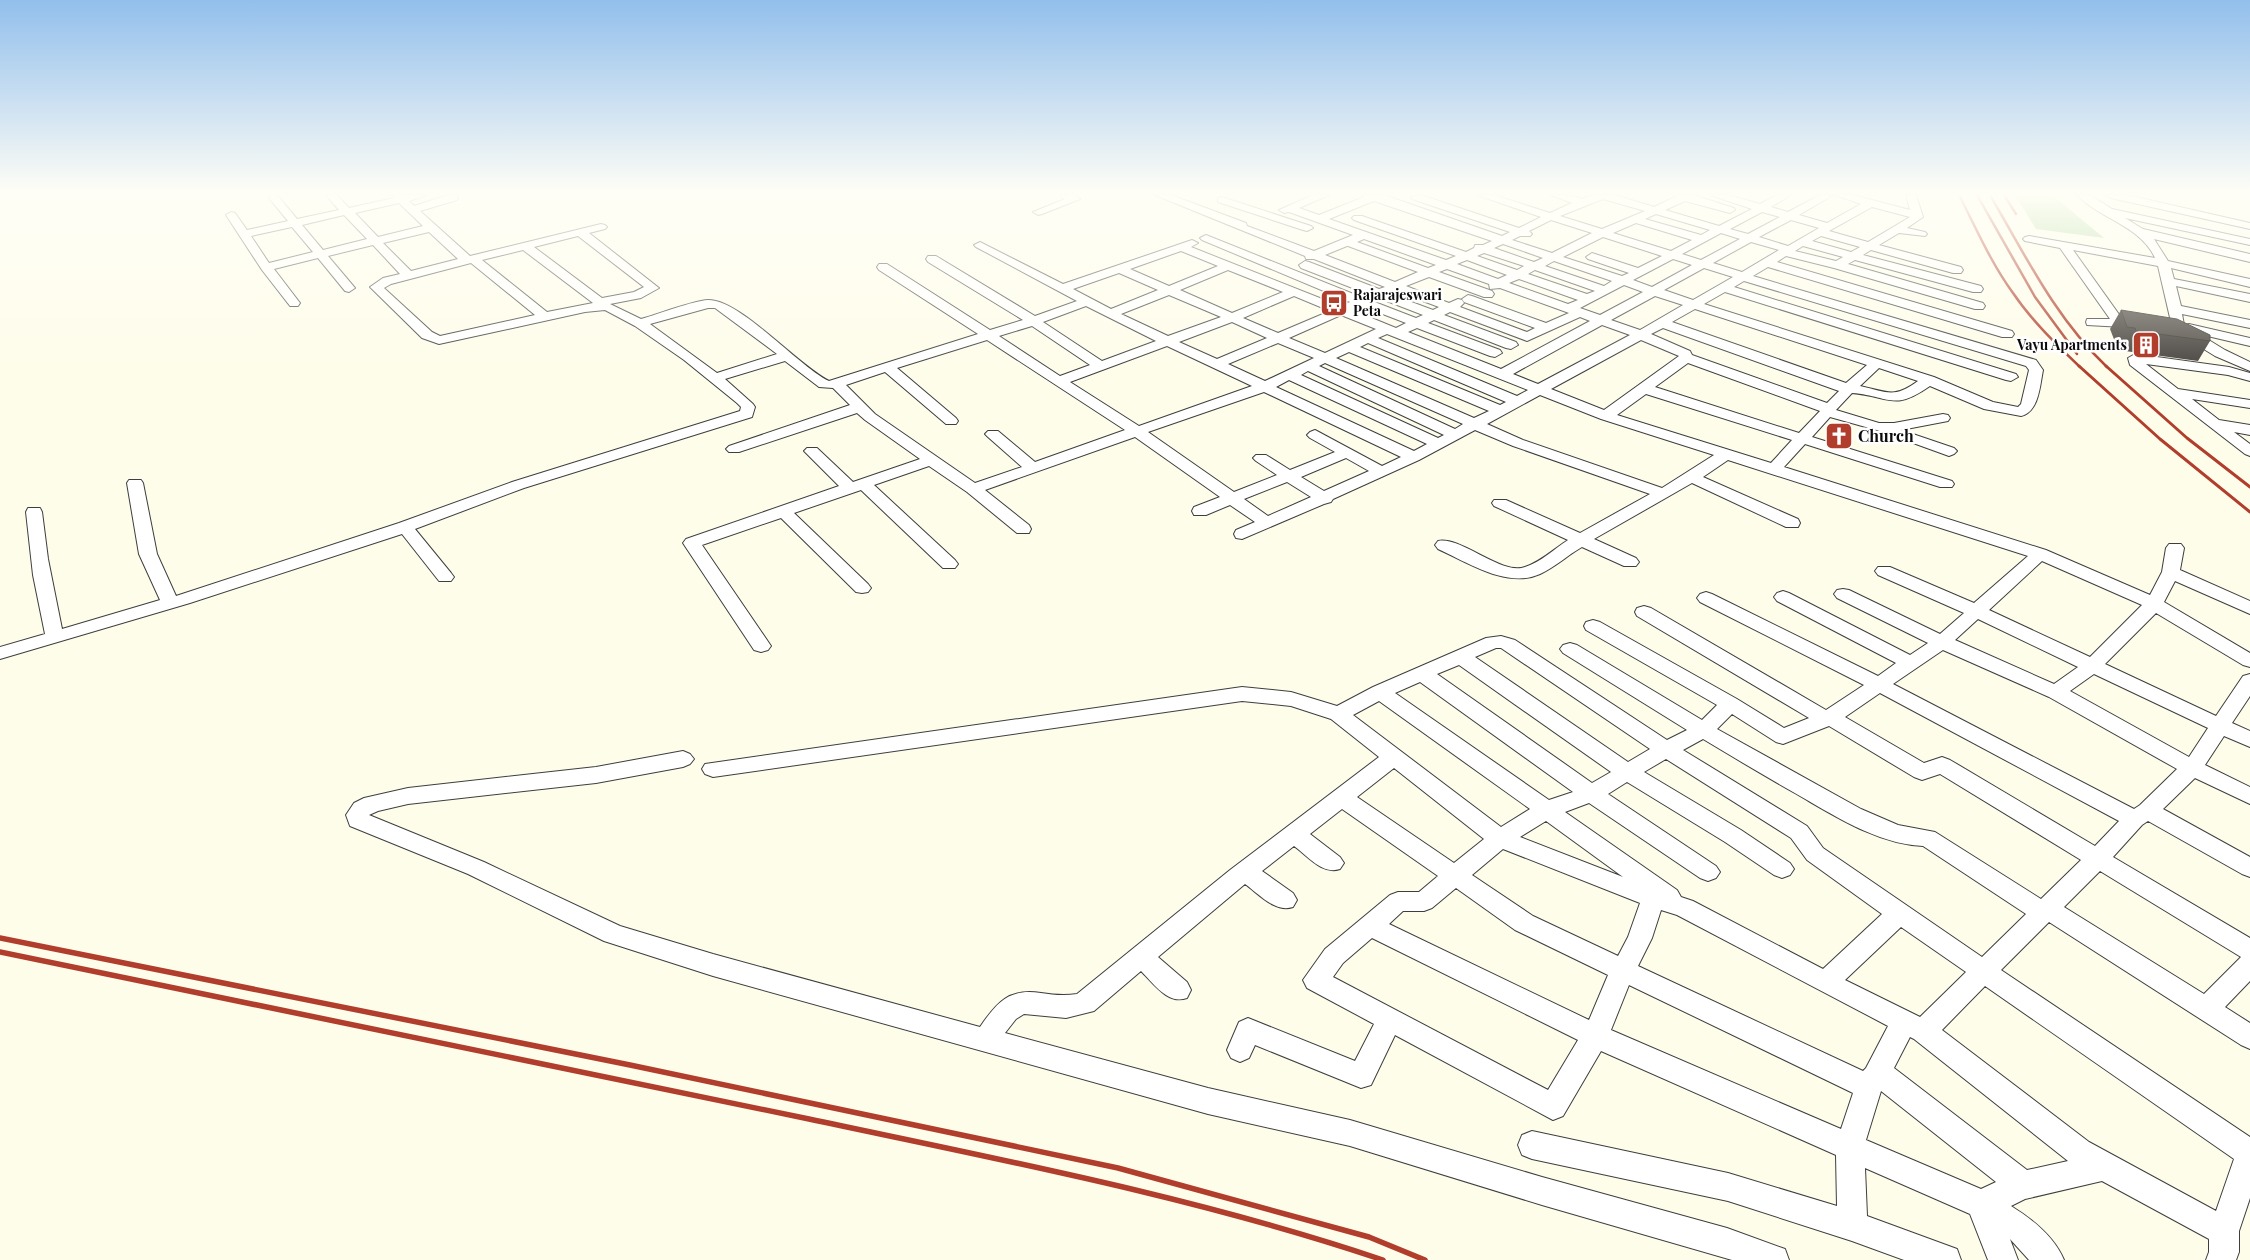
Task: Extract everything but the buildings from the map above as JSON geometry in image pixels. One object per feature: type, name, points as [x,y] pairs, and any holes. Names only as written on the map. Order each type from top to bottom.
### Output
[{"type":"street","points":[[257,254],[294,303]]},
{"type":"street","points":[[266,267],[327,254]]},
{"type":"street","points":[[387,254],[409,276]]},
{"type":"street","points":[[459,254],[472,260],[545,317]]},
{"type":"street","points":[[495,254],[387,281],[376,286],[427,335],[435,339],[446,340],[637,295],[652,288],[608,254]]},
{"type":"street","points":[[0,653],[170,603],[405,527],[518,485],[747,414],[748,407],[742,400],[666,340],[640,323],[601,304],[535,254]]},
{"type":"street","points":[[997,254],[1110,314],[1266,386],[1414,458]]},
{"type":"street","points":[[1064,288],[1162,254]]},
{"type":"street","points":[[1198,254],[1606,416],[2040,554],[2101,579],[2154,604],[2250,661]]},
{"type":"street","points":[[1245,254],[1360,302],[1495,354]]},
{"type":"street","points":[[1278,254],[1511,345]]},
{"type":"street","points":[[1313,254],[1527,337]]},
{"type":"street","points":[[1355,254],[1412,279]]},
{"type":"street","points":[[1378,254],[1483,292],[1600,320],[1681,351],[1686,357],[1734,376],[1949,451]]},
{"type":"street","points":[[1417,254],[1499,284],[1570,314]]},
{"type":"street","points":[[1456,254],[1588,299]]},
{"type":"street","points":[[1217,364],[1471,254]]},
{"type":"street","points":[[1498,254],[1605,290]]},
{"type":"street","points":[[1544,254],[1692,304],[1929,380],[1989,406],[2021,412],[2028,405],[2036,370],[2031,363],[1668,254]]},
{"type":"street","points":[[973,489],[1266,386],[1367,338],[1434,316],[1562,254]]},
{"type":"street","points":[[1582,254],[1639,272]]},
{"type":"street","points":[[1501,374],[1721,254]]},
{"type":"street","points":[[1242,534],[1325,499],[1414,458],[1662,323],[1780,254]]},
{"type":"street","points":[[1799,254],[1978,306]]},
{"type":"street","points":[[1846,254],[1977,289]]},
{"type":"street","points":[[1838,265],[1857,254]]},
{"type":"street","points":[[1898,254],[1957,270]]},
{"type":"street","points":[[2070,254],[2119,323]]},
{"type":"street","points":[[2109,254],[2194,268],[2250,283]]},
{"type":"street","points":[[2158,254],[2168,280],[2178,326],[2220,353],[2250,367]]},
{"type":"street","points":[[2232,254],[2250,258]]},
{"type":"street","points":[[322,255],[349,288]]},
{"type":"street","points":[[1260,278],[1316,255]]},
{"type":"street","points":[[1475,364],[1546,328],[1570,314],[1588,299],[1672,255]]},
{"type":"street","points":[[1639,258],[1657,264]]},
{"type":"street","points":[[932,259],[1032,320],[1101,366]]},
{"type":"street","points":[[1766,262],[2007,334]]},
{"type":"street","points":[[1110,314],[1228,266]]},
{"type":"street","points":[[883,267],[1138,432],[1267,523]]},
{"type":"street","points":[[1121,269],[1518,443],[1662,492]]},
{"type":"street","points":[[2168,280],[2250,298]]},
{"type":"street","points":[[1722,287],[2011,377]]},
{"type":"street","points":[[1059,381],[1234,317],[1293,292]]},
{"type":"street","points":[[1468,299],[1546,328]]},
{"type":"street","points":[[640,323],[708,304],[715,304],[770,341],[818,382],[837,384],[987,334],[1077,307],[1086,301]]},
{"type":"street","points":[[2174,310],[2250,324]]},
{"type":"street","points":[[2092,322],[2178,326],[2250,342]]},
{"type":"street","points":[[1662,323],[1848,389],[1859,389],[1900,398],[1929,380]]},
{"type":"street","points":[[1367,338],[1519,402]]},
{"type":"street","points":[[1349,347],[1502,411]]},
{"type":"street","points":[[714,378],[786,356]]},
{"type":"street","points":[[1606,416],[1686,357]]},
{"type":"street","points":[[2250,377],[2229,370],[2135,358],[2135,362],[2211,423],[2250,451]]},
{"type":"street","points":[[1773,470],[1848,389],[1878,363]]},
{"type":"street","points":[[1308,366],[1457,435]]},
{"type":"street","points":[[888,368],[951,421]]},
{"type":"street","points":[[1289,375],[1440,444]]},
{"type":"street","points":[[837,384],[870,416],[973,489],[1023,529]]},
{"type":"street","points":[[1645,389],[1801,440],[1946,484]]},
{"type":"street","points":[[2172,391],[2250,404]]},
{"type":"street","points":[[734,449],[860,407]]},
{"type":"street","points":[[1878,427],[1894,428],[1943,418]]},
{"type":"street","points":[[2211,423],[2250,430]]},
{"type":"street","points":[[993,434],[1033,468]]},
{"type":"street","points":[[1315,435],[1382,472]]},
{"type":"street","points":[[812,451],[857,486],[949,564]]},
{"type":"street","points":[[1200,511],[1346,453]]},
{"type":"street","points":[[1444,545],[1512,573],[1520,574],[1539,567],[1581,539],[1691,477],[1725,455]]},
{"type":"street","points":[[1261,458],[1325,499]]},
{"type":"street","points":[[761,646],[692,543],[931,460]]},
{"type":"street","points":[[1691,477],[1792,523]]},
{"type":"street","points":[[135,484],[148,554],[170,603]]},
{"type":"street","points":[[1500,503],[1630,562]]},
{"type":"street","points":[[783,511],[862,588]]},
{"type":"street","points":[[34,512],[42,586],[55,637]]},
{"type":"street","points":[[405,527],[445,577]]},
{"type":"street","points":[[2056,692],[2092,666],[2154,604],[2171,572],[2175,548]]},
{"type":"street","points":[[1593,626],[1730,704],[1783,737],[1828,718],[1942,642],[1978,612],[2040,554]]},
{"type":"street","points":[[1884,571],[1978,612],[2250,740]]},
{"type":"street","points":[[2171,572],[2250,608]]},
{"type":"street","points":[[1843,594],[1942,642],[2056,692],[2192,768],[2250,796]]},
{"type":"street","points":[[1783,597],[1912,663]]},
{"type":"street","points":[[1706,598],[2250,868]]},
{"type":"street","points":[[1644,612],[1922,772],[1942,765],[2250,950]]},
{"type":"street","points":[[1338,714],[1380,692],[1493,642],[1508,644],[1666,749],[1799,832],[1815,854],[1982,971],[2250,1154],[2224,1231],[2222,1260]]},
{"type":"street","points":[[1570,649],[1703,731],[1853,816],[1915,839],[1927,838],[2250,1037]]},
{"type":"street","points":[[1461,657],[1628,773],[1733,836],[1782,869]]},
{"type":"street","points":[[1423,674],[1591,794],[1708,872]]},
{"type":"street","points":[[1852,1226],[1850,1148],[1873,1080],[1914,1026],[1982,971],[2141,815],[2192,768],[2248,691]]},
{"type":"street","points":[[1380,692],[1685,908],[1826,983],[1914,1026],[2079,1152],[2224,1231]]},
{"type":"street","points":[[713,769],[1242,694],[1257,694],[1309,702],[1338,714],[1500,839],[1685,908]]},
{"type":"street","points":[[1654,898],[1640,938],[1623,970],[1595,1036],[1553,1107],[1316,980],[1334,956],[1398,902],[1424,901],[1456,877],[1500,839],[1546,810],[1591,794],[1666,749],[1703,731],[1730,704]]},
{"type":"street","points":[[985,1040],[1006,1013],[1015,1005],[1028,1004],[1064,1008],[1075,1007],[1085,1003],[1245,871],[1342,798],[1393,756]]},
{"type":"street","points":[[683,759],[596,775],[408,796],[372,804],[362,809],[357,815],[358,820],[476,868],[613,934],[713,965],[1208,1101],[1350,1133],[1542,1191],[1727,1243],[1774,1260]]},
{"type":"street","points":[[1342,798],[1524,923],[1623,970],[1873,1080],[2024,1185]]},
{"type":"street","points":[[1295,834],[1332,863]]},
{"type":"street","points":[[1245,871],[1285,900]]},
{"type":"street","points":[[1826,983],[1900,912]]},
{"type":"street","points":[[1370,926],[1595,1036],[1981,1204],[2021,1230],[2049,1260]]},
{"type":"street","points":[[1141,956],[1178,990]]},
{"type":"street","points":[[2206,1009],[2250,964]]},
{"type":"street","points":[[1240,1050],[1248,1030],[1362,1076],[1389,1020]]},
{"type":"street","points":[[1532,1145],[1728,1186],[1852,1226],[1946,1260]]},
{"type":"street","points":[[1981,1204],[2024,1185],[2104,1167]]},
{"type":"street","points":[[1981,1204],[2003,1260]]},
{"type":"railway","points":[[1989,254],[2005,282],[2036,323],[2080,367]]},
{"type":"railway","points":[[2010,254],[2035,297],[2077,354]]},
{"type":"railway","points":[[2024,254],[2042,286],[2072,328],[2106,366]]},
{"type":"railway","points":[[2079,366],[2160,439],[2250,512]]},
{"type":"railway","points":[[2106,366],[2187,438],[2250,487]]},
{"type":"railway","points":[[0,938],[630,1065],[1118,1168],[1369,1237],[1425,1260]]},
{"type":"railway","points":[[0,952],[708,1097],[1098,1181],[1242,1217],[1383,1260]]},
{"type":"place","name":"Rajarajeswari Peta","points":[[1334,303]]},
{"type":"place","name":"Vayu Apartments","points":[[2146,345]]},
{"type":"place","name":"Church","points":[[1839,436]]}]
